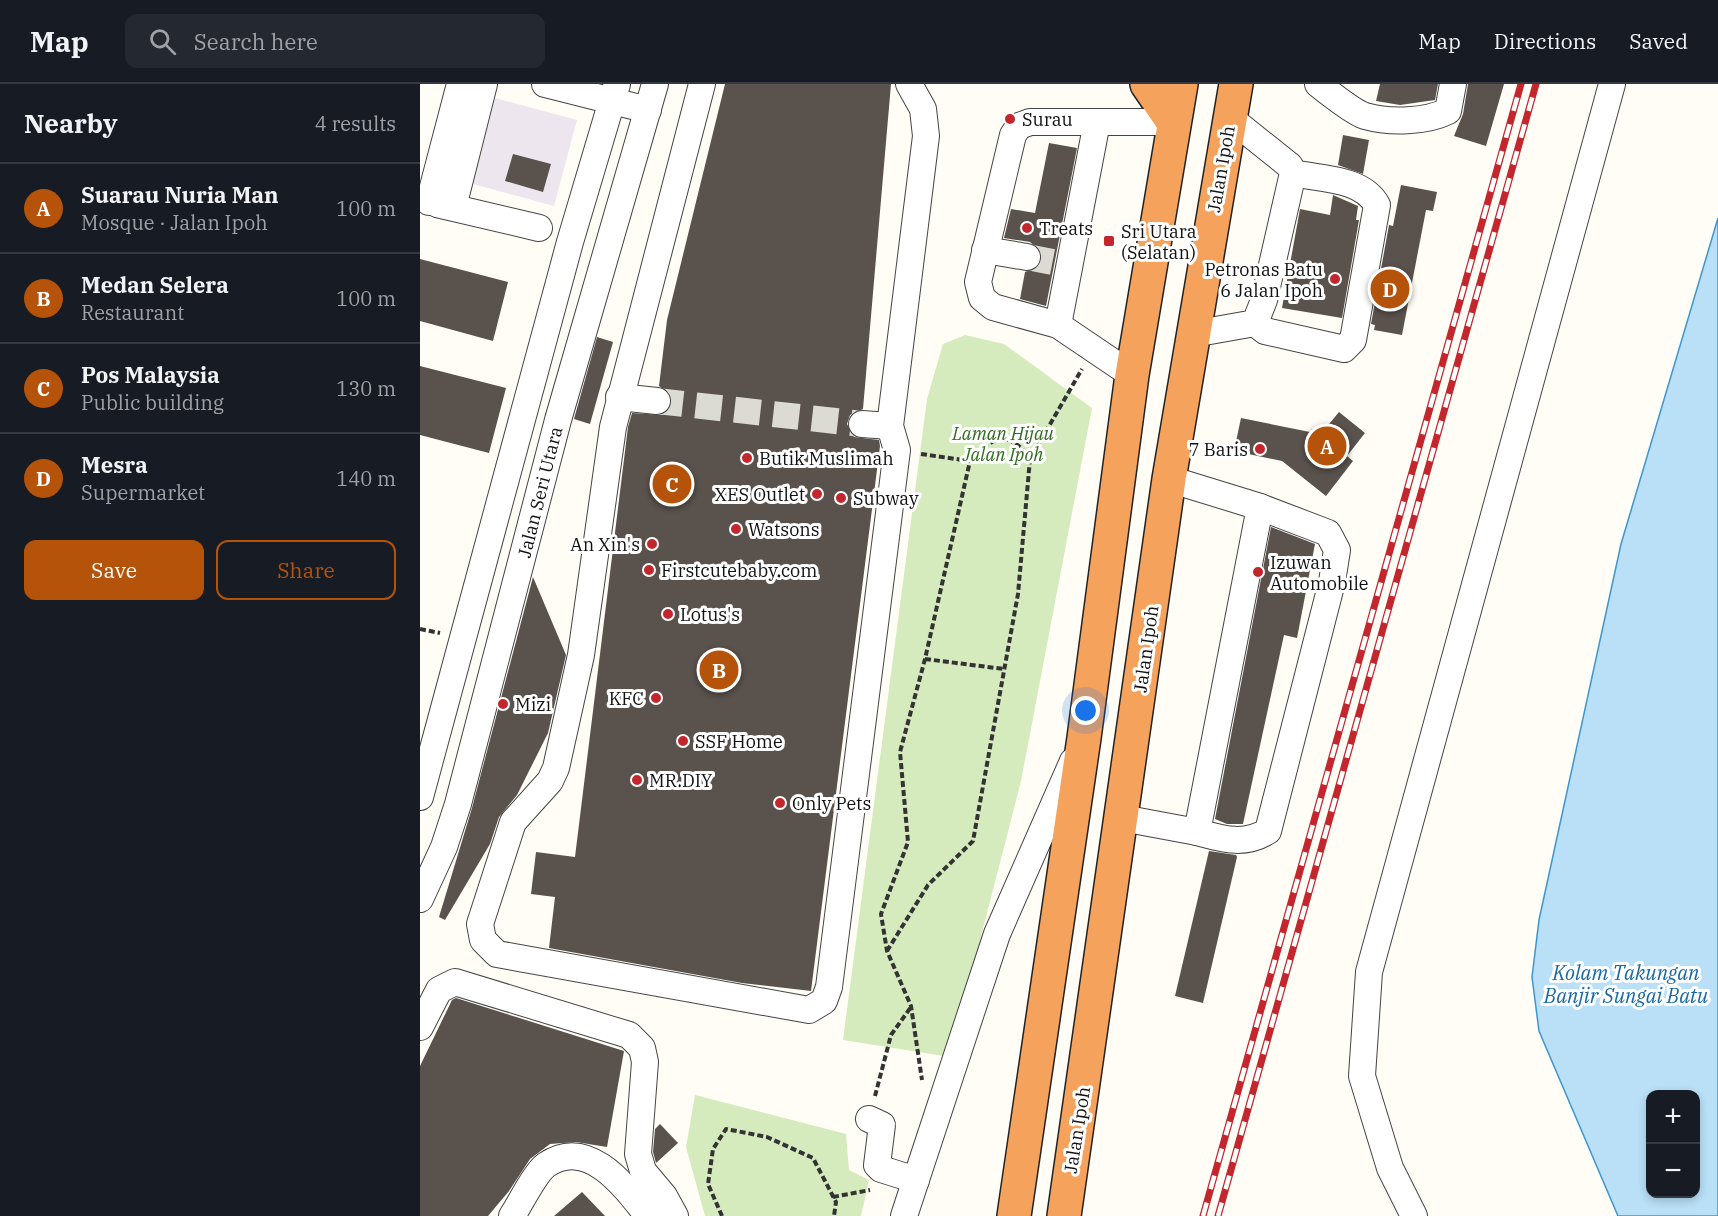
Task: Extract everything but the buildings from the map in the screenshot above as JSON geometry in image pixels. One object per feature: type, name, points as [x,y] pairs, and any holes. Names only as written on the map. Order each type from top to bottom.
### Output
[{"type":"highway","points":[[1147,84],[1173,122]]},
{"type":"highway","points":[[1014,1216],[1084,738],[1132,375],[1181,84]]},
{"type":"highway","name":"Jalan Ipoh","points":[[1064,1216],[1169,479],[1236,84]]},
{"type":"street","points":[[434,203],[460,84]]},
{"type":"street","points":[[434,203],[484,84]]},
{"type":"street","points":[[545,84],[615,93],[648,110]]},
{"type":"street","name":"Jalan Seri Utara","points":[[420,899],[444,847],[458,804],[558,420],[655,84]]},
{"type":"street","points":[[702,84],[619,397],[581,655],[556,768],[550,782],[513,822],[480,924],[483,940],[497,954],[809,1010],[824,1001],[829,987],[926,155],[923,109],[909,84]]},
{"type":"street","points":[[1318,84],[1364,116],[1417,121],[1434,118],[1448,111],[1453,84]]},
{"type":"street","points":[[1414,1216],[1390,1168],[1362,1076],[1369,972],[1612,84]]},
{"type":"street","name":"Jalan Seri Utara","points":[[420,797],[570,242],[615,93]]},
{"type":"street","points":[[1230,118],[1290,166],[1293,173],[1264,300],[1255,323]]},
{"type":"street","points":[[1132,375],[1096,348],[1059,325],[993,308],[982,298],[978,282],[1013,135],[1019,126],[1030,122],[1173,122]]},
{"type":"street","points":[[1059,325],[1064,264],[1097,122]]},
{"type":"street","points":[[1255,323],[1265,332],[1344,349],[1353,340],[1377,205],[1371,194],[1359,186],[1293,173]]},
{"type":"street","points":[[434,203],[538,228]]},
{"type":"street","points":[[985,250],[1027,257]]},
{"type":"street","points":[[1193,334],[1255,323]]},
{"type":"street","points":[[619,397],[657,401]]},
{"type":"street","points":[[862,424],[893,438]]},
{"type":"street","points":[[1122,818],[1197,832],[1234,842],[1254,839],[1268,831],[1332,582],[1337,550],[1328,533],[1260,507],[1169,479]]},
{"type":"street","points":[[1197,832],[1260,507]]},
{"type":"street","points":[[904,1216],[998,934],[1084,738]]},
{"type":"street","points":[[420,1027],[439,990],[455,982],[629,1035],[642,1048],[645,1062],[638,1154],[643,1171],[664,1196],[675,1216]]},
{"type":"street","points":[[869,1119],[882,1125],[877,1166],[916,1180]]},
{"type":"street","points":[[512,1216],[545,1166],[567,1157],[591,1160],[607,1168],[621,1181],[648,1216]]},
{"type":"path","points":[[888,951],[928,885],[973,841],[1018,594],[1030,459],[1071,385],[1096,348]]},
{"type":"path","points":[[893,438],[970,461]]},
{"type":"path","points":[[923,1085],[911,1006],[888,951],[881,914],[908,843],[900,752],[925,659],[970,461],[987,442],[1004,439],[1021,446],[1030,459]]},
{"type":"path","points":[[420,629],[440,633]]},
{"type":"path","points":[[925,659],[1004,669]]},
{"type":"path","points":[[869,1119],[891,1035],[911,1006]]},
{"type":"path","points":[[722,1216],[708,1184],[712,1149],[726,1129],[767,1137],[813,1158],[836,1202],[834,1216]]},
{"type":"path","points":[[833,1197],[852,1193]]},
{"type":"shaded area","points":[[495,98],[577,120],[554,206],[473,184]]},
{"type":"green space","name":"Laman Hijau Jalan Ipoh","points":[[965,335],[1004,344],[1092,408],[1021,781],[950,1057],[843,1040],[927,399],[943,344]]},
{"type":"green space","points":[[695,1095],[846,1134],[849,1170],[869,1180],[861,1216],[705,1216],[686,1147]]},
{"type":"water","name":"Kolam Takungan Banjir Sungai Batu","points":[[1718,218],[1718,1216],[1618,1216],[1539,1031],[1532,977],[1539,920],[1621,544]]},
{"type":"tunnel","points":[[1027,257],[1058,263]]},
{"type":"tunnel","points":[[657,401],[862,424]]},
{"type":"railway","points":[[1203,1216],[1521,84]]},
{"type":"railway","points":[[1218,1216],[1536,84]]},
{"type":"place","name":"Surau","points":[[1010,119]]},
{"type":"place","name":"Treats","points":[[1027,228]]},
{"type":"place","name":"Sri Utara (Selatan)","points":[[1109,241]]},
{"type":"place","name":"Petronas Batu 6 Jalan Ipoh","points":[[1335,279]]},
{"type":"place","name":"Mesra","points":[[1390,289]]},
{"type":"place","name":"Suarau Nuria Man","points":[[1327,446]]},
{"type":"place","name":"7 Baris","points":[[1260,449]]},
{"type":"place","name":"Butik Muslimah","points":[[747,458]]},
{"type":"place","name":"Pos Malaysia","points":[[672,484]]},
{"type":"place","name":"XES Outlet","points":[[817,494]]},
{"type":"place","name":"Subway","points":[[841,498]]},
{"type":"place","name":"Watsons","points":[[736,529]]},
{"type":"place","name":"An Xin's","points":[[652,544]]},
{"type":"place","name":"Firstcutebaby.com","points":[[649,570]]},
{"type":"place","name":"Izuwan Automobile","points":[[1258,572]]},
{"type":"place","name":"Lotus's","points":[[668,614]]},
{"type":"place","name":"Medan Selera","points":[[719,670]]},
{"type":"place","name":"KFC","points":[[656,698]]},
{"type":"place","name":"Mizi","points":[[503,704]]},
{"type":"place","name":"SSF Home","points":[[683,741]]},
{"type":"place","name":"MR.DIY","points":[[637,780]]},
{"type":"place","name":"Only Pets","points":[[780,803]]}]
